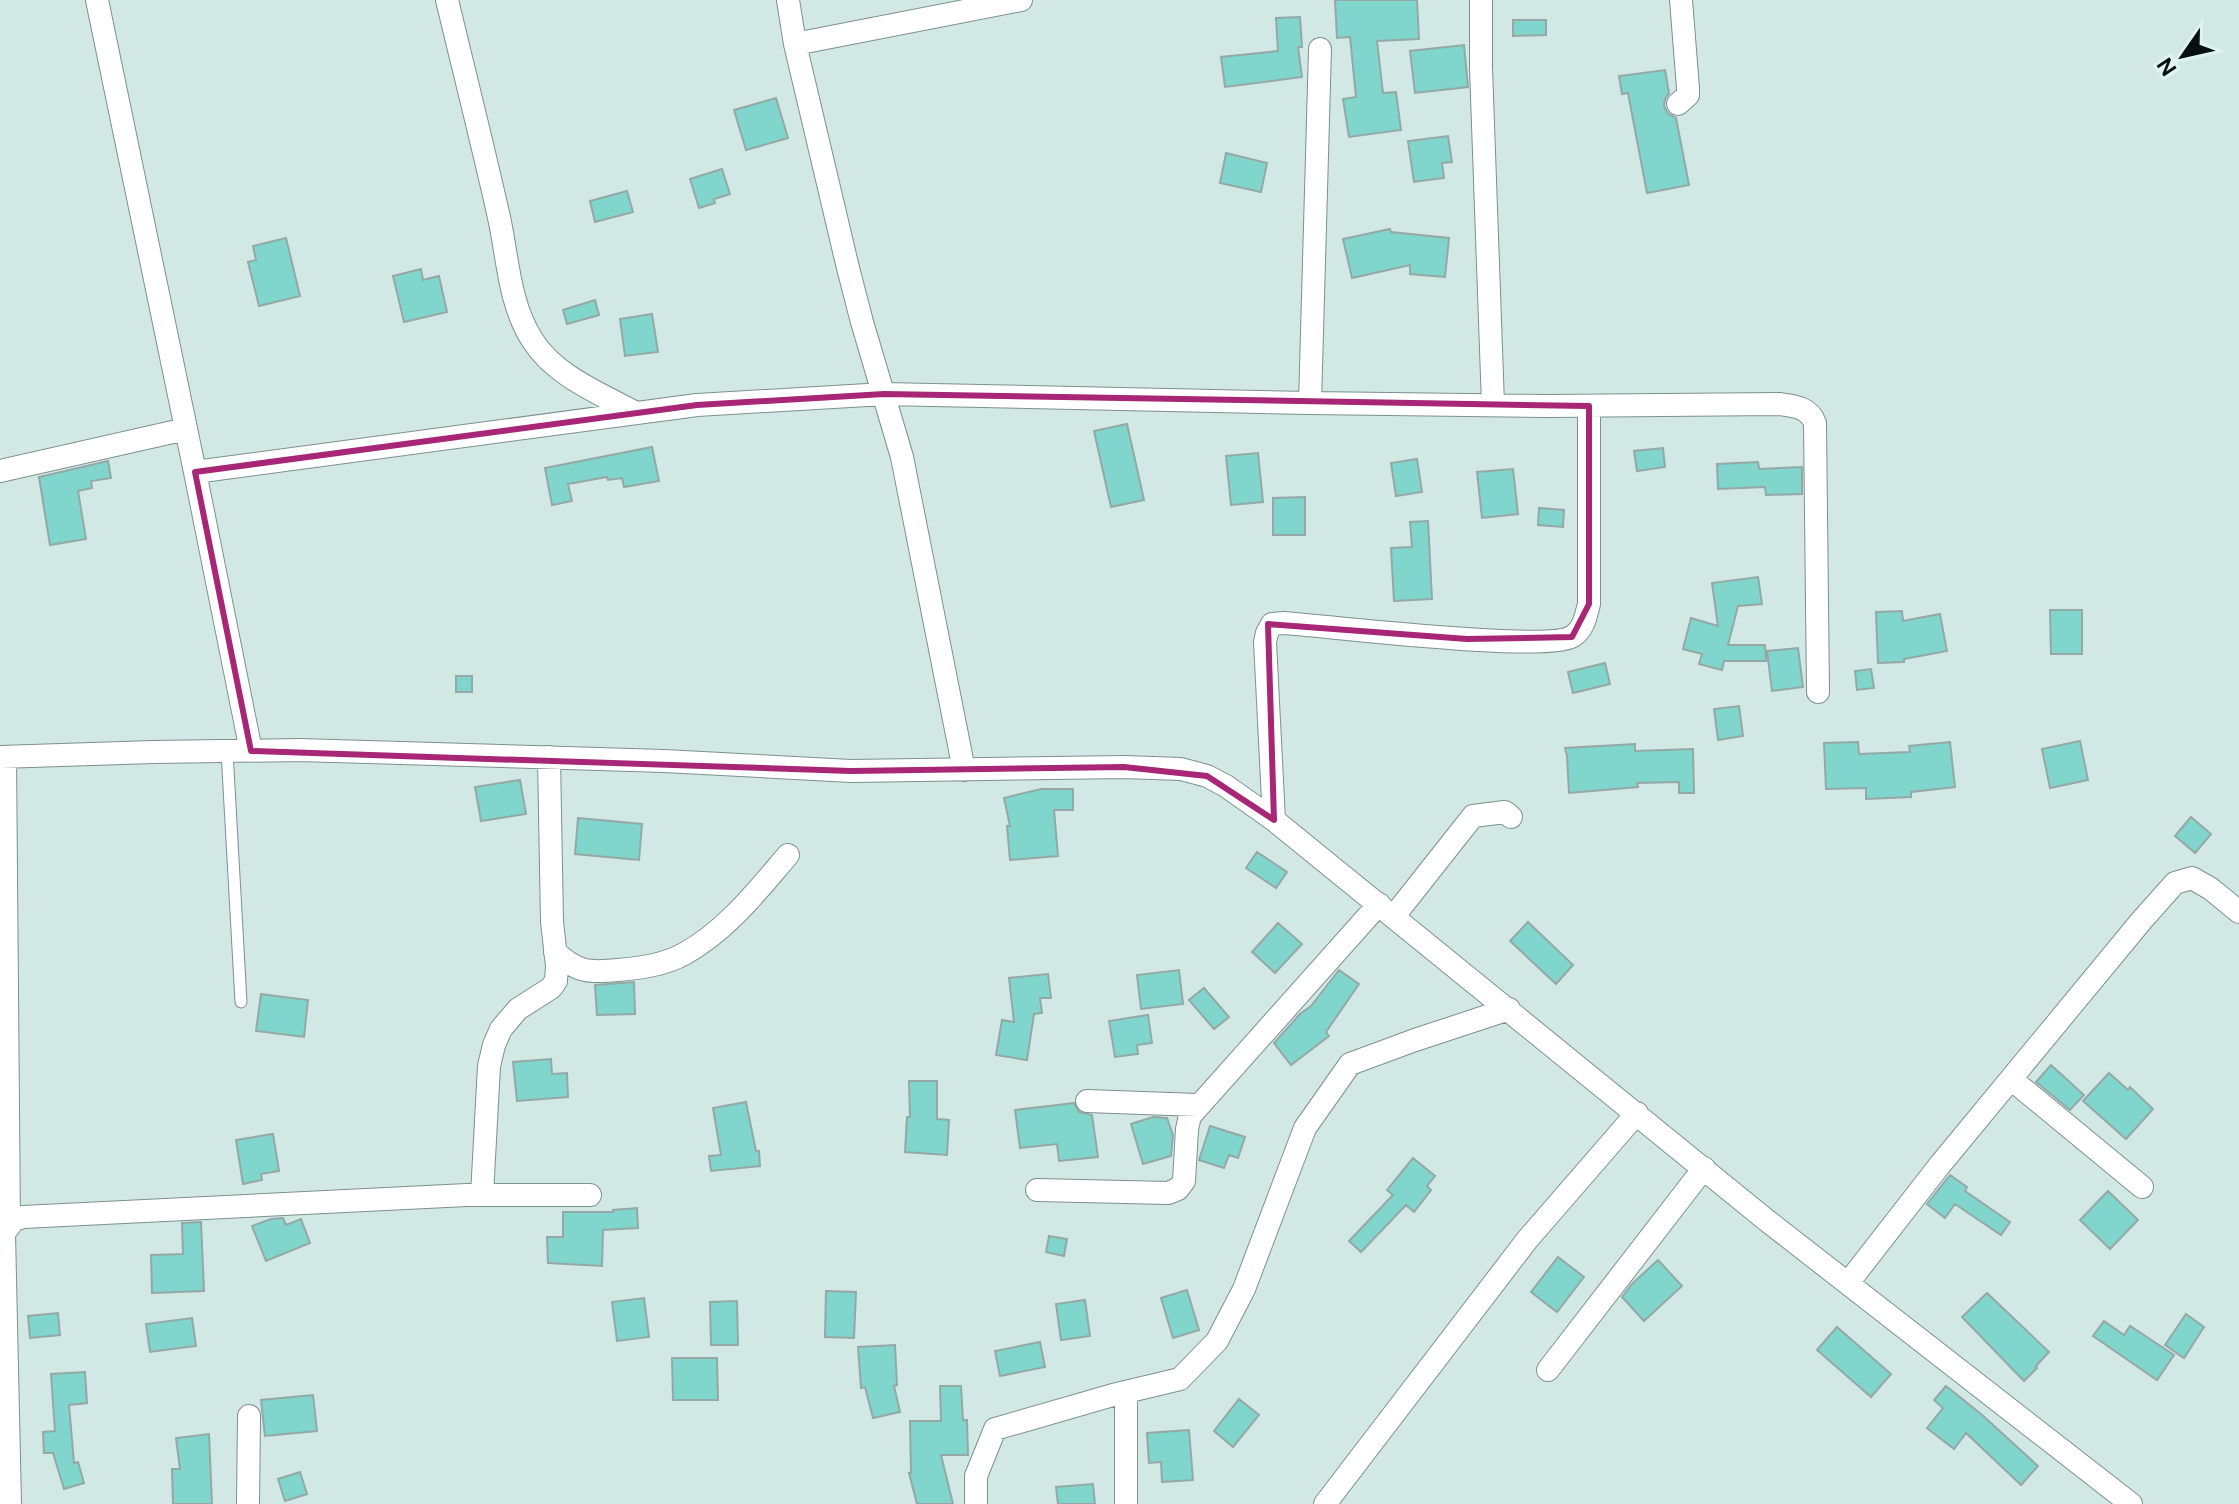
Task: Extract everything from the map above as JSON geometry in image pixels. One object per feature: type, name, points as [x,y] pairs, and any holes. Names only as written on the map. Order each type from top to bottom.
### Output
[{"type":"street","points":[[97,0],[251,751]]},
{"type":"street","points":[[447,0],[499,216],[519,316],[533,342],[549,361],[581,383],[636,413]]},
{"type":"street","points":[[788,0],[795,44],[858,309],[902,457],[964,770]]},
{"type":"street","points":[[795,44],[1021,0]]},
{"type":"street","points":[[1481,0],[1493,405]]},
{"type":"street","points":[[1678,104],[1688,95],[1681,0]]},
{"type":"street","points":[[1310,403],[1320,49]]},
{"type":"street","points":[[195,472],[697,405],[884,394],[1310,403],[1589,406],[1779,404],[1804,409],[1812,415],[1815,423],[1818,692]]},
{"type":"street","points":[[1274,820],[1265,642],[1272,624],[1467,639],[1552,641],[1572,637],[1584,623],[1589,604],[1589,406]]},
{"type":"street","points":[[0,471],[186,429]]},
{"type":"street","points":[[9,1225],[3,757],[251,751],[549,757],[851,771],[1181,769],[1207,776],[1226,786],[1274,820],[2122,1502]]},
{"type":"street","points":[[482,1195],[489,1066],[494,1045],[501,1029],[518,1009],[551,988],[556,981],[551,907],[549,757]]},
{"type":"street","points":[[1037,1190],[1168,1193],[1178,1189],[1184,1181],[1190,1116],[1198,1105],[1387,910],[1473,816],[1505,812],[1511,817]]},
{"type":"street","points":[[555,952],[570,965],[589,971],[642,967],[683,955],[722,926],[788,855]]},
{"type":"street","points":[[1848,1283],[1939,1166],[2175,883],[2192,878],[2239,912]]},
{"type":"street","points":[[976,1504],[976,1476],[995,1429],[1180,1379],[1217,1341],[1244,1289],[1305,1128],[1350,1064],[1509,1009]]},
{"type":"street","points":[[2011,1079],[2142,1187]]},
{"type":"street","points":[[1087,1101],[1198,1105]]},
{"type":"street","points":[[1325,1504],[1527,1240],[1637,1113]]},
{"type":"street","points":[[1548,1370],[1704,1168]]},
{"type":"street","points":[[10,1504],[4,1233],[9,1225],[23,1217],[482,1195],[590,1195]]},
{"type":"street","points":[[1126,1392],[1126,1504]]},
{"type":"street","points":[[248,1504],[249,1416]]},
{"type":"lane","points":[[227,751],[241,1002]]},
{"type":"highlighted area","points":[[884,394],[1589,406],[1589,604],[1572,637],[1467,639],[1268,624],[1274,820],[1207,776],[1124,767],[851,771],[251,751],[195,472],[697,405]]},
{"type":"building","points":[[1335,0],[1417,0],[1419,39],[1377,41],[1383,93],[1396,92],[1401,130],[1349,137],[1343,99],[1356,97],[1350,37],[1337,38]]},
{"type":"building","points":[[1300,17],[1302,47],[1298,47],[1302,77],[1225,87],[1221,57],[1278,51],[1276,18]]},
{"type":"building","points":[[1513,20],[1546,20],[1546,35],[1513,36]]},
{"type":"building","points":[[1464,45],[1468,87],[1415,93],[1410,51]]},
{"type":"building","points":[[1665,70],[1669,93],[1664,106],[1668,114],[1676,118],[1689,185],[1647,193],[1628,93],[1622,94],[1619,76]]},
{"type":"building","points":[[776,98],[788,138],[746,150],[734,110]]},
{"type":"building","points":[[1448,136],[1452,162],[1442,163],[1444,178],[1414,182],[1408,141]]},
{"type":"building","points":[[1226,153],[1267,163],[1261,192],[1220,183]]},
{"type":"building","points":[[722,169],[730,194],[699,208],[690,179]]},
{"type":"building","points":[[627,191],[633,212],[595,222],[590,201]]},
{"type":"building","points":[[1390,229],[1391,232],[1449,238],[1445,277],[1410,274],[1410,265],[1352,278],[1343,239]]},
{"type":"building","points":[[286,238],[300,296],[259,306],[248,262],[256,260],[253,246]]},
{"type":"building","points":[[421,269],[423,280],[439,276],[447,312],[404,322],[393,276]]},
{"type":"building","points":[[595,300],[599,315],[567,324],[563,310]]},
{"type":"building","points":[[652,314],[658,352],[625,356],[620,319]]},
{"type":"building","points":[[1127,424],[1144,500],[1111,507],[1094,431]]},
{"type":"building","points":[[652,447],[659,481],[624,487],[622,478],[608,480],[607,477],[568,484],[572,501],[552,505],[545,468]]},
{"type":"building","points":[[1663,448],[1665,467],[1637,471],[1634,451]]},
{"type":"building","points":[[1258,453],[1263,502],[1231,505],[1226,456]]},
{"type":"building","points":[[1417,459],[1422,492],[1396,496],[1391,463]]},
{"type":"building","points":[[108,461],[111,478],[91,481],[92,488],[78,491],[86,539],[50,545],[39,477]]},
{"type":"building","points":[[1758,462],[1759,469],[1802,467],[1802,494],[1766,495],[1765,487],[1718,489],[1717,464]]},
{"type":"building","points":[[1513,469],[1518,514],[1482,518],[1477,472]]},
{"type":"building","points":[[1305,497],[1305,535],[1273,535],[1273,498]]},
{"type":"building","points":[[1539,508],[1564,510],[1563,527],[1538,525]]},
{"type":"building","points":[[1428,521],[1432,599],[1394,601],[1391,548],[1412,547],[1410,522]]},
{"type":"building","points":[[1758,577],[1762,604],[1738,606],[1728,645],[1765,645],[1766,661],[1724,661],[1722,670],[1699,664],[1702,654],[1683,649],[1691,618],[1718,626],[1712,583]]},
{"type":"building","points":[[2050,610],[2082,610],[2082,654],[2051,654]]},
{"type":"building","points":[[1902,611],[1903,621],[1940,614],[1947,651],[1904,659],[1904,662],[1878,663],[1876,612]]},
{"type":"building","points":[[1798,648],[1803,687],[1772,691],[1767,651]]},
{"type":"building","points":[[1605,663],[1610,684],[1573,693],[1568,672]]},
{"type":"building","points":[[1871,669],[1874,688],[1857,690],[1855,671]]},
{"type":"building","points":[[456,676],[472,676],[472,692],[456,692]]},
{"type":"building","points":[[1739,706],[1743,736],[1718,740],[1714,709]]},
{"type":"building","points":[[2080,741],[2088,780],[2050,788],[2042,749]]},
{"type":"building","points":[[1858,742],[1859,754],[1910,752],[1909,746],[1950,742],[1955,787],[1911,792],[1911,797],[1866,799],[1866,788],[1826,789],[1824,743]]},
{"type":"building","points":[[1635,744],[1635,751],[1693,749],[1694,793],[1679,793],[1679,782],[1637,783],[1638,787],[1569,793],[1565,748]]},
{"type":"building","points":[[520,780],[526,814],[481,821],[475,787]]},
{"type":"building","points":[[1041,789],[1073,789],[1073,810],[1054,810],[1058,856],[1010,860],[1007,826],[1010,826],[1004,798]]},
{"type":"building","points":[[2191,817],[2211,834],[2195,853],[2175,836]]},
{"type":"building","points":[[578,818],[642,824],[639,860],[575,854]]},
{"type":"building","points":[[1257,852],[1287,872],[1276,888],[1246,868]]},
{"type":"building","points":[[1528,922],[1573,965],[1556,984],[1510,941]]},
{"type":"building","points":[[1278,923],[1302,944],[1275,973],[1252,952]]},
{"type":"building","points":[[1179,970],[1183,1004],[1141,1009],[1137,975]]},
{"type":"building","points":[[1339,970],[1359,984],[1326,1032],[1329,1036],[1291,1065],[1274,1043],[1311,1006]]},
{"type":"building","points":[[1048,974],[1051,998],[1040,998],[1042,1013],[1034,1014],[1027,1060],[996,1055],[1002,1020],[1014,1022],[1009,978]]},
{"type":"building","points":[[634,982],[635,1014],[597,1015],[595,985]]},
{"type":"building","points":[[1204,988],[1229,1017],[1214,1029],[1189,1000]]},
{"type":"building","points":[[261,994],[308,1000],[304,1037],[256,1031]]},
{"type":"building","points":[[1148,1015],[1152,1043],[1137,1045],[1138,1054],[1115,1057],[1109,1021]]},
{"type":"building","points":[[551,1059],[552,1074],[567,1073],[568,1097],[517,1101],[513,1062]]},
{"type":"building","points":[[2051,1065],[2084,1095],[2070,1110],[2036,1082]]},
{"type":"building","points":[[2109,1073],[2128,1090],[2130,1087],[2153,1109],[2126,1139],[2083,1101]]},
{"type":"building","points":[[909,1081],[937,1081],[937,1119],[949,1120],[947,1155],[905,1152],[907,1117],[910,1117]]},
{"type":"building","points":[[746,1102],[760,1166],[711,1171],[709,1156],[721,1155],[713,1108]]},
{"type":"building","points":[[1074,1103],[1079,1112],[1092,1115],[1098,1157],[1059,1161],[1057,1144],[1020,1148],[1015,1110]]},
{"type":"building","points":[[1153,1117],[1167,1118],[1173,1135],[1171,1156],[1143,1164],[1131,1124]]},
{"type":"building","points":[[1210,1126],[1245,1137],[1238,1158],[1229,1155],[1224,1168],[1199,1160]]},
{"type":"building","points":[[273,1134],[279,1171],[261,1174],[262,1180],[243,1184],[236,1140]]},
{"type":"building","points":[[1413,1158],[1435,1176],[1427,1186],[1431,1190],[1414,1212],[1406,1205],[1361,1252],[1349,1241],[1393,1195],[1387,1190]]},
{"type":"building","points":[[1950,1175],[1967,1187],[1965,1191],[2010,1222],[2001,1235],[1955,1204],[1945,1218],[1927,1204]]},
{"type":"building","points":[[2108,1191],[2138,1220],[2110,1249],[2080,1220]]},
{"type":"building","points":[[637,1208],[638,1228],[603,1230],[602,1266],[548,1263],[547,1237],[563,1237],[563,1212],[613,1212]]},
{"type":"building","points":[[283,1218],[286,1225],[301,1219],[310,1243],[266,1261],[252,1226]]},
{"type":"building","points":[[201,1222],[204,1291],[152,1293],[151,1255],[183,1254],[182,1223]]},
{"type":"building","points":[[1049,1236],[1067,1239],[1064,1256],[1046,1252]]},
{"type":"building","points":[[1558,1257],[1584,1277],[1557,1312],[1531,1292]]},
{"type":"building","points":[[1658,1260],[1682,1286],[1644,1321],[1622,1297]]},
{"type":"building","points":[[1187,1290],[1199,1330],[1173,1338],[1161,1298]]},
{"type":"building","points":[[826,1291],[856,1292],[854,1338],[825,1337]]},
{"type":"building","points":[[1987,1293],[2049,1352],[2024,1381],[1962,1317]]},
{"type":"building","points":[[644,1298],[649,1337],[617,1341],[612,1302]]},
{"type":"building","points":[[1085,1300],[1090,1336],[1061,1340],[1056,1304]]},
{"type":"building","points":[[737,1301],[738,1345],[711,1345],[710,1302]]},
{"type":"building","points":[[58,1313],[60,1335],[30,1338],[28,1316]]},
{"type":"building","points":[[2186,1314],[2204,1327],[2184,1358],[2165,1345]]},
{"type":"building","points":[[192,1318],[196,1346],[150,1352],[146,1324]]},
{"type":"building","points":[[2104,1321],[2124,1335],[2130,1326],[2174,1355],[2157,1380],[2093,1336]]},
{"type":"building","points":[[1837,1327],[1891,1374],[1871,1397],[1817,1350]]},
{"type":"building","points":[[1040,1342],[1045,1367],[1000,1376],[995,1351]]},
{"type":"building","points":[[895,1345],[897,1385],[894,1386],[900,1412],[873,1418],[865,1387],[861,1388],[858,1347]]},
{"type":"building","points":[[672,1358],[717,1358],[718,1400],[673,1400]]},
{"type":"building","points":[[85,1372],[87,1403],[69,1405],[74,1463],[78,1462],[84,1483],[64,1489],[53,1453],[44,1453],[43,1432],[55,1431],[51,1374]]},
{"type":"building","points":[[940,1386],[961,1386],[963,1420],[967,1420],[968,1455],[941,1455],[953,1504],[917,1504],[909,1473],[910,1421],[941,1421]]},
{"type":"building","points":[[1946,1386],[2038,1466],[2021,1485],[1966,1433],[1954,1449],[1927,1428],[1943,1408],[1934,1400]]},
{"type":"building","points":[[313,1395],[317,1431],[265,1436],[261,1400]]},
{"type":"building","points":[[1239,1399],[1259,1415],[1233,1447],[1214,1431]]},
{"type":"building","points":[[1189,1430],[1193,1480],[1162,1482],[1161,1462],[1149,1463],[1147,1433]]},
{"type":"building","points":[[209,1434],[212,1504],[173,1504],[172,1469],[180,1469],[176,1438]]},
{"type":"building","points":[[300,1472],[307,1494],[285,1501],[278,1479]]},
{"type":"building","points":[[1093,1484],[1095,1504],[1058,1504],[1056,1487]]}]
